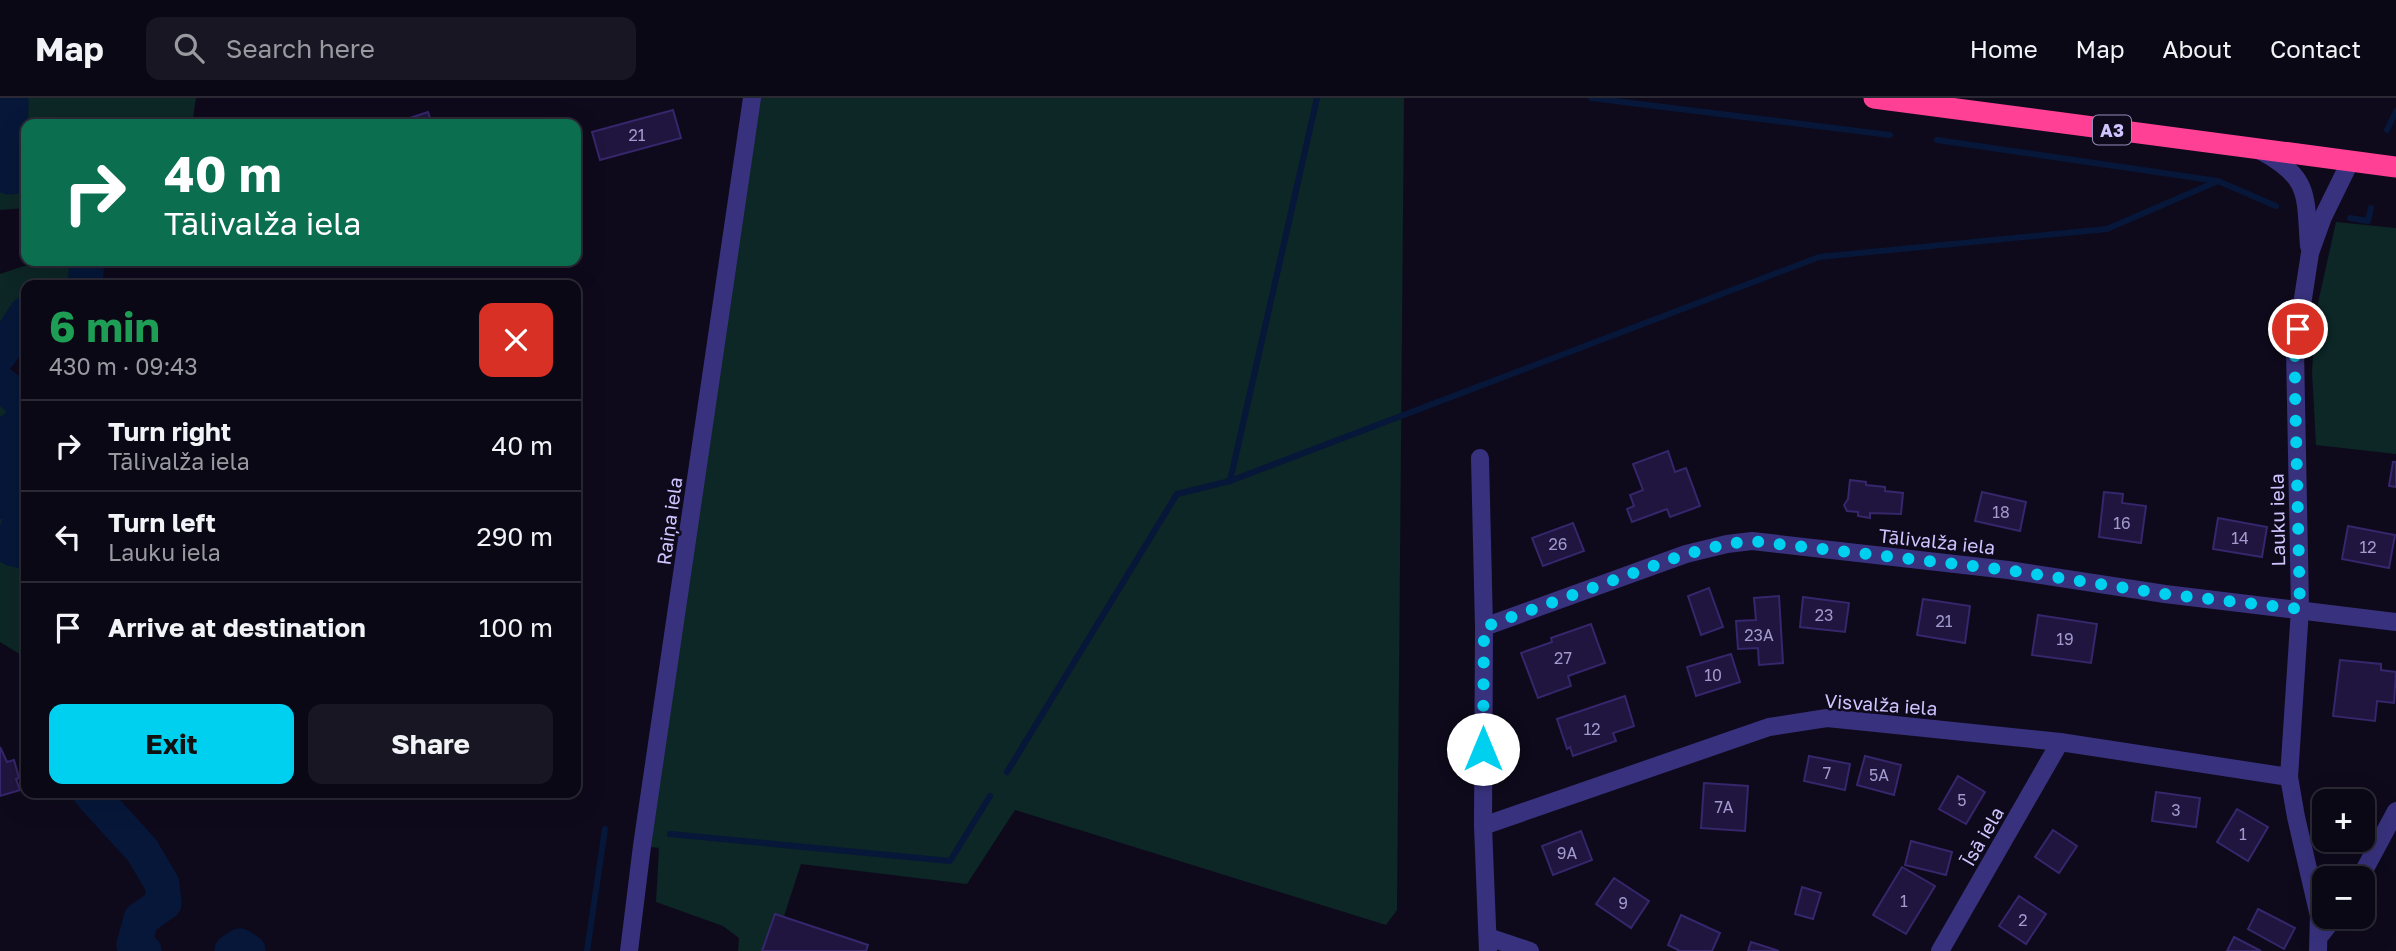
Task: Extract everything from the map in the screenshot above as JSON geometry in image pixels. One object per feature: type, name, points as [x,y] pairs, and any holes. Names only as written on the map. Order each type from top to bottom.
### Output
[{"type":"highway","name":"A3","points":[[1874,98],[2396,167]]},
{"type":"street","name":"Raiņa iela","points":[[629,951],[752,98]]},
{"type":"street","points":[[2257,149],[2291,170],[2299,180],[2306,204],[2310,253]]},
{"type":"street","points":[[2310,253],[2323,217],[2351,160]]},
{"type":"street","name":"Lauku iela","points":[[2310,253],[2295,350],[2300,609],[2289,777],[2319,916],[2319,944]]},
{"type":"street","points":[[1480,458],[1484,627],[1483,826],[1488,944],[1530,951]]},
{"type":"street","name":"Tālivalža iela","points":[[1484,627],[1686,554],[1752,541],[2008,570],[2165,594],[2396,622]]},
{"type":"street","name":"Visvalža iela","points":[[1483,826],[1769,727],[1827,718],[2060,742],[2289,777]]},
{"type":"street","name":"Īsā iela","points":[[1940,951],[2060,742]]},
{"type":"street","points":[[2366,866],[2396,811]]},
{"type":"green space","points":[[0,98],[196,98],[193,119],[21,119],[21,208],[0,210]]},
{"type":"green space","points":[[752,98],[1404,98],[1397,910],[1386,925],[1015,810],[967,884],[801,864],[784,916],[775,914],[762,951],[738,951],[739,938],[723,926],[656,902],[659,848],[642,846]]},
{"type":"green space","points":[[2336,222],[2396,228],[2396,454],[2316,445],[2312,372],[2316,312]]},
{"type":"green space","points":[[24,266],[87,266],[85,280],[21,280],[21,322],[0,354],[0,274]]},
{"type":"green space","points":[[0,383],[21,405],[21,423],[2,438],[12,501],[21,518],[12,548],[21,551],[21,655],[0,642]]},
{"type":"building","points":[[673,110],[681,138],[600,160],[592,132]]},
{"type":"building","points":[[428,112],[430,119],[407,119]]},
{"type":"building","points":[[1668,451],[1675,472],[1686,468],[1700,506],[1670,517],[1667,509],[1632,522],[1627,509],[1634,506],[1630,495],[1643,490],[1633,464]]},
{"type":"building","points":[[2393,462],[2396,462],[2396,487],[2389,486]]},
{"type":"building","points":[[1850,480],[1885,487],[1885,491],[1903,493],[1901,514],[1870,513],[1870,518],[1858,516],[1858,512],[1847,511],[1844,505],[1848,499]]},
{"type":"building","points":[[1982,492],[2026,502],[2020,531],[1975,521]]},
{"type":"building","points":[[2104,492],[2123,494],[2122,503],[2146,506],[2141,543],[2099,537]]},
{"type":"building","points":[[2218,518],[2267,527],[2262,557],[2213,549]]},
{"type":"building","points":[[1573,523],[1584,551],[1543,566],[1532,538]]},
{"type":"building","points":[[2348,526],[2395,535],[2389,568],[2342,559]]},
{"type":"building","points":[[1709,588],[1723,627],[1701,635],[1688,596]]},
{"type":"building","points":[[1779,596],[1783,663],[1759,665],[1758,648],[1738,649],[1736,621],[1756,620],[1754,598]]},
{"type":"building","points":[[1803,597],[1849,603],[1845,632],[1800,627]]},
{"type":"building","points":[[1923,599],[1970,606],[1965,643],[1917,635]]},
{"type":"building","points":[[2038,615],[2097,624],[2091,663],[2032,655]]},
{"type":"building","points":[[1591,624],[1605,663],[1568,676],[1571,686],[1538,698],[1521,653],[1552,642],[1551,638]]},
{"type":"building","points":[[1731,654],[1740,682],[1696,696],[1687,667]]},
{"type":"building","points":[[2340,660],[2381,664],[2381,670],[2396,672],[2394,703],[2377,701],[2375,721],[2333,716]]},
{"type":"building","points":[[1625,696],[1634,726],[1613,733],[1616,741],[1573,756],[1570,747],[1567,749],[1557,719]]},
{"type":"building","points":[[0,747],[7,762],[14,760],[20,790],[0,796]]},
{"type":"building","points":[[1809,756],[1850,764],[1845,790],[1804,781]]},
{"type":"building","points":[[1865,756],[1901,765],[1894,795],[1857,785]]},
{"type":"building","points":[[1958,776],[1985,792],[1966,824],[1939,809]]},
{"type":"building","points":[[1704,783],[1748,786],[1745,831],[1701,828]]},
{"type":"building","points":[[2156,792],[2200,798],[2196,827],[2152,821]]},
{"type":"building","points":[[2237,809],[2268,827],[2248,861],[2217,842]]},
{"type":"building","points":[[2053,830],[2077,846],[2059,873],[2035,857]]},
{"type":"building","points":[[1581,831],[1592,860],[1553,875],[1542,846]]},
{"type":"building","points":[[1911,841],[1952,852],[1946,875],[1905,865]]},
{"type":"building","points":[[1902,867],[1935,886],[1906,934],[1873,915]]},
{"type":"building","points":[[1614,878],[1649,901],[1631,928],[1596,904]]},
{"type":"building","points":[[1802,887],[1821,893],[1813,919],[1795,914]]},
{"type":"building","points":[[2019,896],[2046,914],[2026,944],[1999,926]]},
{"type":"building","points":[[2258,909],[2295,928],[2284,949],[2248,929]]},
{"type":"building","points":[[775,914],[868,945],[866,951],[762,951]]},
{"type":"building","points":[[1681,915],[1720,933],[1712,951],[1680,951],[1668,945]]},
{"type":"building","points":[[2234,937],[2261,951],[2227,951]]},
{"type":"building","points":[[1751,942],[1779,951],[1748,951]]},
{"type":"waterway","points":[[9,98],[9,177],[21,176]]},
{"type":"waterway","points":[[1230,481],[1317,98]]},
{"type":"waterway","points":[[1591,98],[1890,135]]},
{"type":"waterway","points":[[2387,130],[2396,111]]},
{"type":"waterway","points":[[1937,140],[2218,181],[2276,206]]},
{"type":"waterway","points":[[1007,772],[1177,494],[1230,481],[1819,257],[2107,229],[2218,181]]},
{"type":"waterway","points":[[2350,218],[2368,221],[2371,208]]},
{"type":"waterway","points":[[85,280],[87,266]]},
{"type":"waterway","points":[[0,354],[21,322]]},
{"type":"waterway","points":[[0,383],[21,401]]},
{"type":"waterway","points":[[21,423],[2,438],[12,501],[21,518]]},
{"type":"waterway","points":[[0,516],[12,501]]},
{"type":"waterway","points":[[21,518],[11,548],[21,551]]},
{"type":"waterway","points":[[670,834],[950,861],[990,796]]},
{"type":"waterway","points":[[95,798],[142,850],[162,884],[164,903],[141,919],[134,945],[144,951]]},
{"type":"waterway","points":[[587,951],[605,829]]},
{"type":"waterway","points":[[232,951],[240,946],[248,951]]},
{"type":"route","points":[[1483,749],[1484,627],[1686,554],[1727,544],[1774,542],[2008,570],[2165,594],[2300,609],[2295,389],[2298,329]]}]
